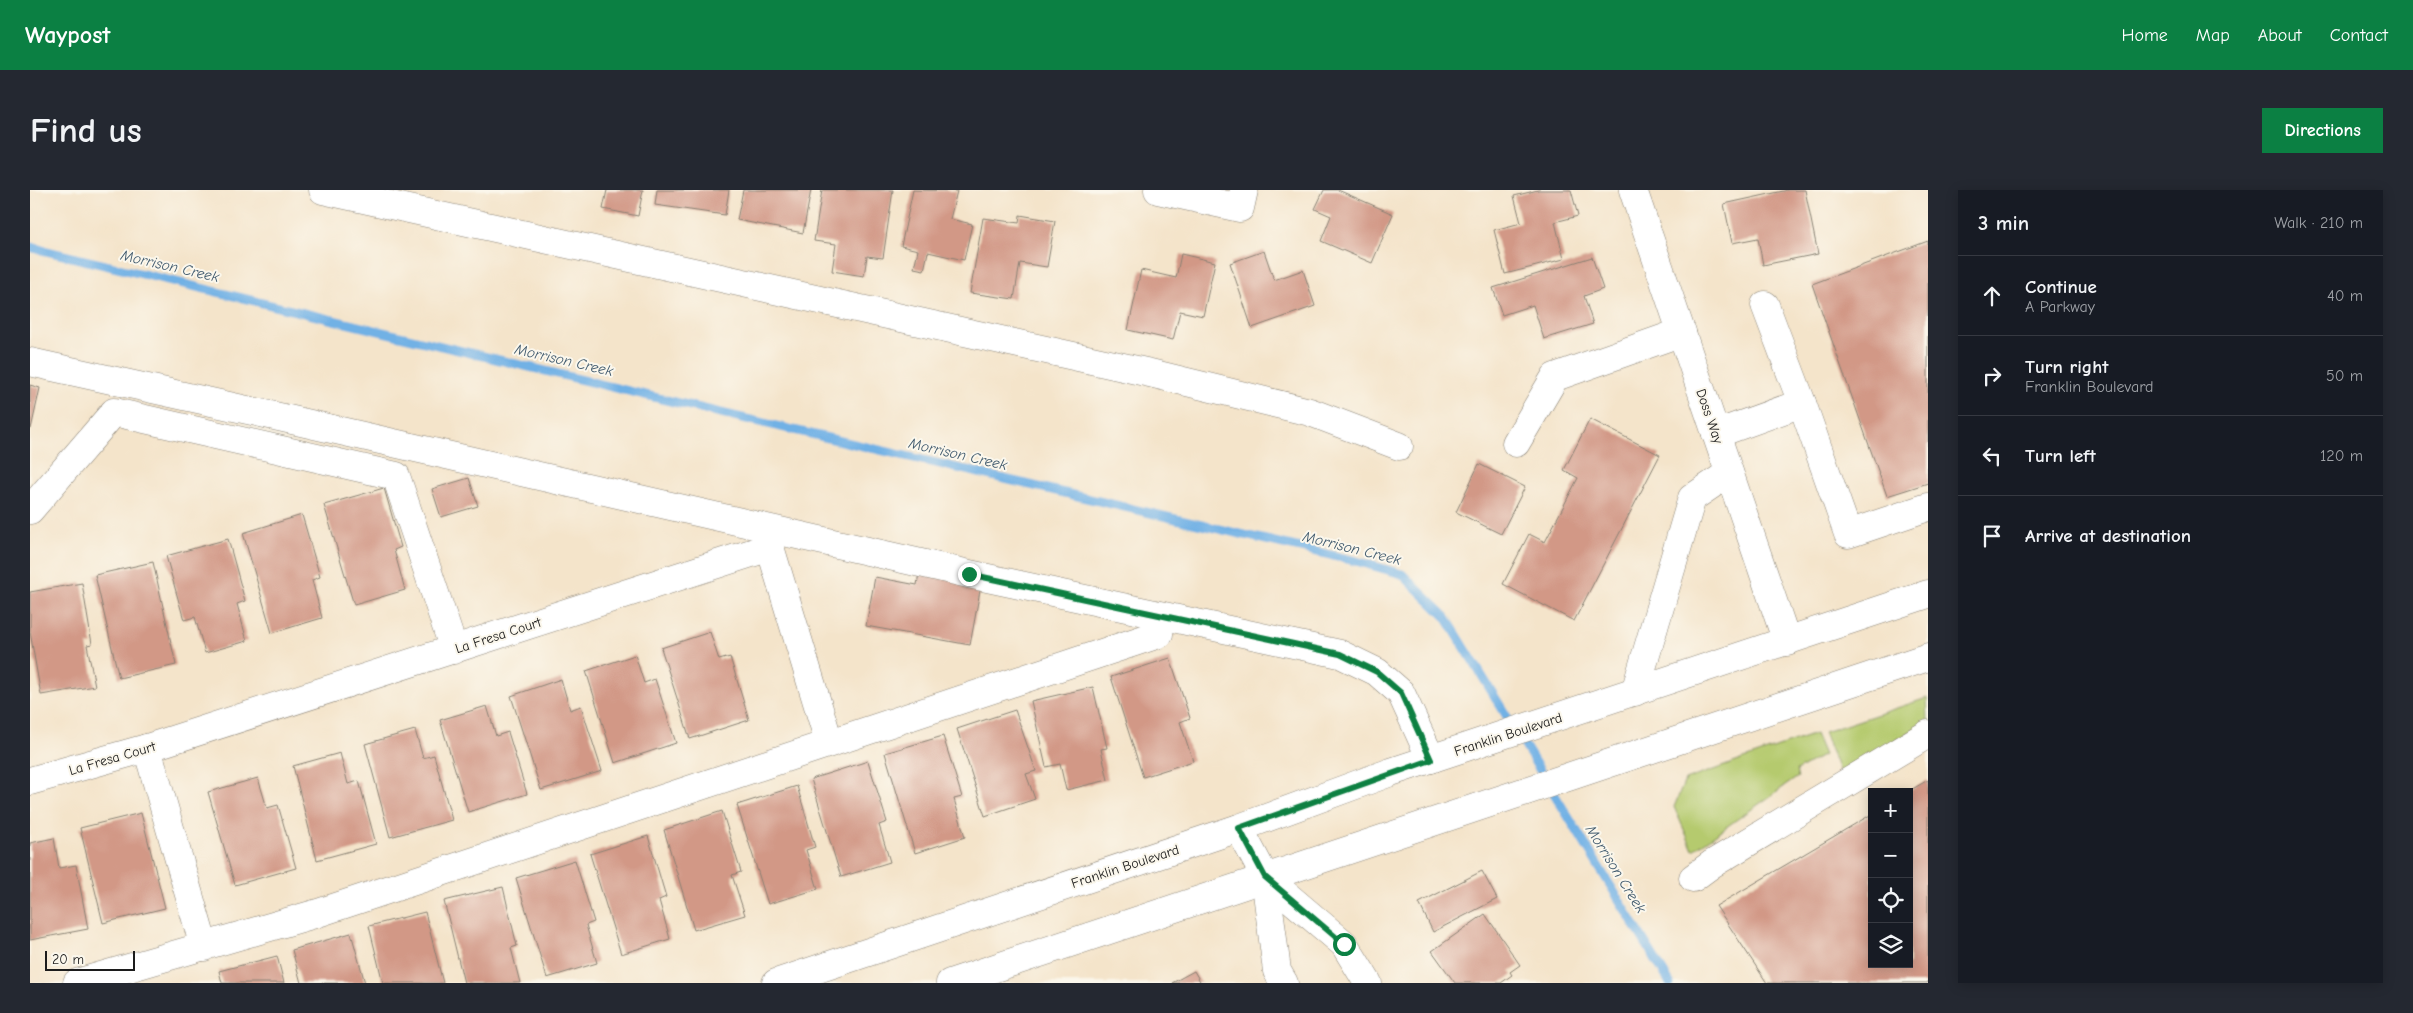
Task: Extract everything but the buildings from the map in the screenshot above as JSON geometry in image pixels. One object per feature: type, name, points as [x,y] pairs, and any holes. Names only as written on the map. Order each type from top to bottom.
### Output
[{"type":"main road","points":[[323,190],[1150,373],[1310,412],[1399,446]]},
{"type":"main road","points":[[1158,190],[1240,208],[1244,190]]},
{"type":"main road","name":"Doss Way","points":[[1633,190],[1786,642]]},
{"type":"main road","points":[[1765,305],[1848,534],[1928,507]]},
{"type":"main road","points":[[1516,443],[1555,377],[1682,332]]},
{"type":"main road","points":[[30,362],[288,418],[969,574],[1340,654],[1377,672],[1401,693],[1431,760]]},
{"type":"main road","points":[[1716,434],[1802,403]]},
{"type":"main road","points":[[30,510],[114,412],[396,476],[454,650]]},
{"type":"main road","points":[[1635,692],[1692,498],[1729,473]]},
{"type":"main road","name":"La Fresa Court","points":[[30,781],[147,748],[770,547],[830,742]]},
{"type":"main road","name":"Franklin Boulevard","points":[[776,983],[1239,828],[1391,772],[1928,594]]},
{"type":"main road","points":[[77,983],[318,913],[1159,634]]},
{"type":"main road","points":[[950,983],[1928,657]]},
{"type":"main road","points":[[1693,878],[1712,864],[1928,734]]},
{"type":"main road","points":[[147,748],[204,947]]},
{"type":"main road","points":[[1239,828],[1265,877],[1276,971],[1284,983]]},
{"type":"main road","points":[[1265,877],[1344,944],[1368,983]]},
{"type":"green space","points":[[1927,698],[1928,720],[1841,776],[1824,732]]},
{"type":"green space","points":[[1815,734],[1824,755],[1796,771],[1798,777],[1693,850],[1674,807],[1685,780]]},
{"type":"waterway","name":"Morrison Creek","points":[[30,247],[691,406],[1356,561],[1402,574],[1446,617],[1670,983]]},
{"type":"route","points":[[969,574],[1340,654],[1377,672],[1401,693],[1431,760],[1391,772],[1239,828],[1265,877],[1344,944]]}]
